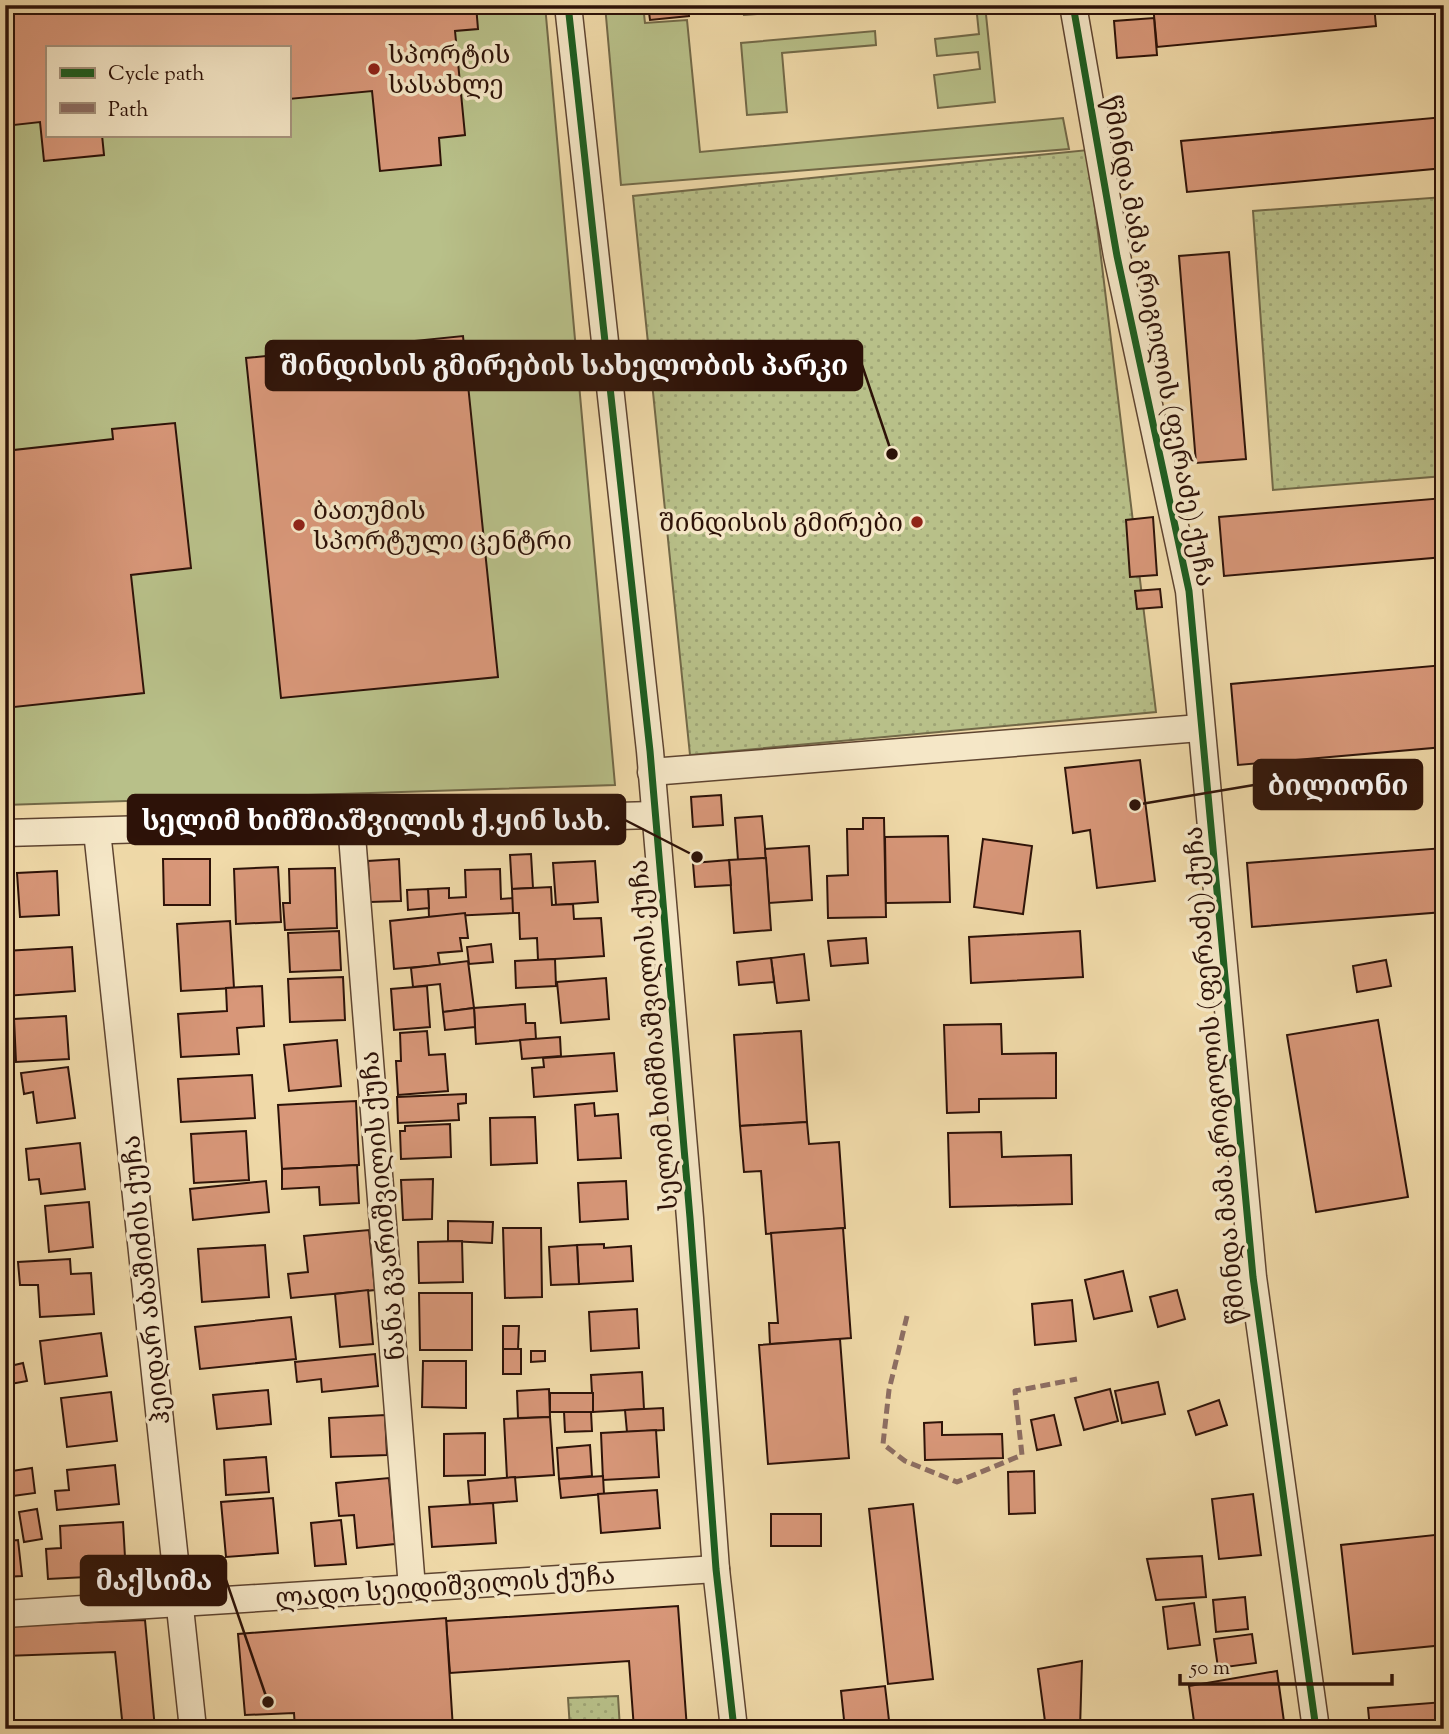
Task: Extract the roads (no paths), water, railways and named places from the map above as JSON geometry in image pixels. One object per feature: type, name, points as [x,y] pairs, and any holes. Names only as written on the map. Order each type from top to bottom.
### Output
[{"type":"street","name":"სელიმ ხიმშიაშვილის ქუჩა","points":[[568,5],[651,772],[691,1219],[716,1569],[734,1729]]},
{"type":"street","name":"წმინდა მამა გრიგოლის (ფერაძე) ქუჩა","points":[[1073,5],[1117,256],[1189,591],[1252,1277],[1317,1729]]},
{"type":"street","points":[[651,772],[1200,728]]},
{"type":"street","points":[[5,833],[654,815]]},
{"type":"street","name":"ნანა გვარიშვილის ქუჩა","points":[[351,823],[412,1588]]},
{"type":"street","name":"ჰეიდარ აბაშიძის ქუჩა","points":[[97,831],[192,1729]]},
{"type":"street","name":"ლადო სეიდიშვილის ქუჩა","points":[[5,1614],[716,1569]]},
{"type":"place","name":"სპორტის სასახლე","points":[[374,69]]},
{"type":"place","name":"შინდისის გმირების სახელობის პარკი","points":[[892,454]]},
{"type":"place","name":"შინდისის გმირები","points":[[917,522]]},
{"type":"place","name":"ბათუმის სპორტული ცენტრი","points":[[299,525]]},
{"type":"place","name":"ბილიონი","points":[[1135,805]]},
{"type":"place","name":"სელიმ ხიმშიაშვილის ქ.ყინ სახ.","points":[[697,857]]},
{"type":"place","name":"მაქსიმა","points":[[268,1702]]}]
